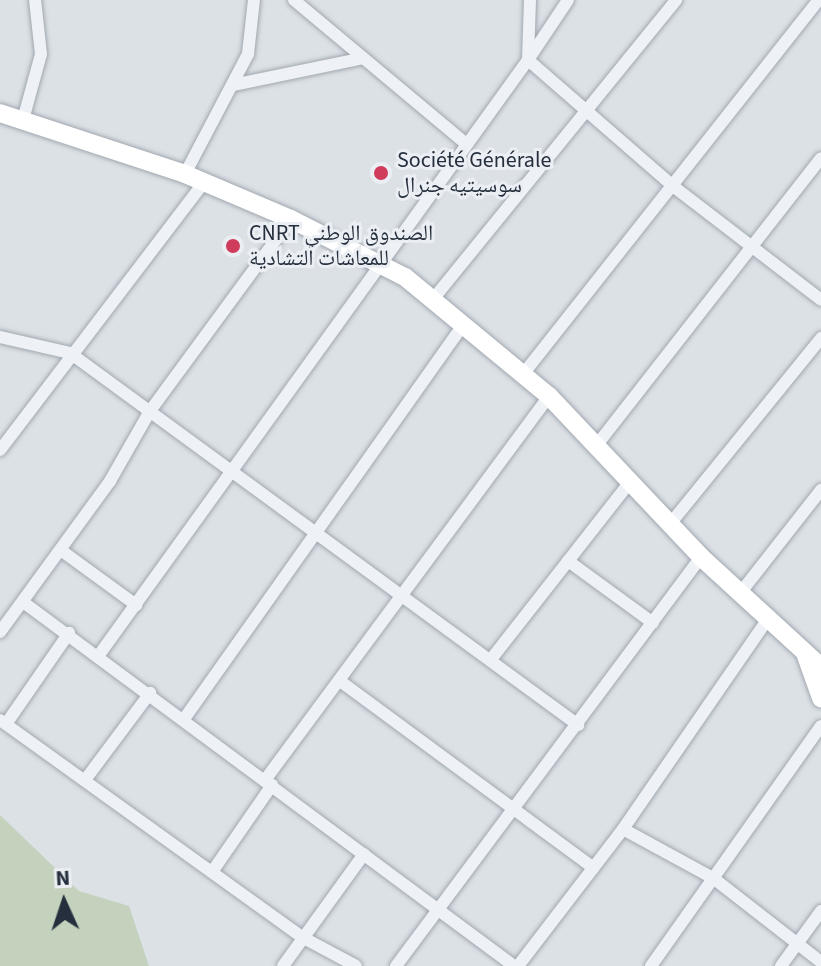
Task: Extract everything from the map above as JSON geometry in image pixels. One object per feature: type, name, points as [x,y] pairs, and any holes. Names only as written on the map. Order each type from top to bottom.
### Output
[{"type":"highway","points":[[0,113],[205,181],[380,262],[434,298],[462,326],[549,396],[701,557],[817,664],[821,698]]},
{"type":"street","points":[[23,120],[41,54],[35,0]]},
{"type":"street","points":[[185,174],[252,43],[254,0]]},
{"type":"street","points":[[528,60],[530,0]]},
{"type":"street","points":[[99,655],[528,60],[568,0]]},
{"type":"street","points":[[434,298],[676,0]]},
{"type":"street","points":[[300,3],[466,144]]},
{"type":"street","points":[[524,373],[816,4]]},
{"type":"street","points":[[233,85],[363,58]]},
{"type":"street","points":[[528,60],[674,187],[753,244],[821,300]]},
{"type":"street","points":[[596,446],[821,158]]},
{"type":"street","points":[[0,450],[70,353],[205,181]]},
{"type":"street","points":[[0,632],[62,551],[135,443],[150,411],[291,219]]},
{"type":"street","points":[[184,719],[317,537],[462,326]]},
{"type":"street","points":[[0,337],[70,353],[317,537],[492,658],[578,725]]},
{"type":"street","points":[[670,524],[821,338]]},
{"type":"street","points":[[212,872],[268,783],[340,681],[549,396]]},
{"type":"street","points":[[492,658],[630,482]]},
{"type":"street","points":[[741,592],[821,490]]},
{"type":"street","points":[[62,551],[136,605]]},
{"type":"street","points":[[396,966],[701,557]]},
{"type":"street","points":[[568,561],[653,623]]},
{"type":"street","points":[[23,602],[99,655],[516,966],[623,829],[769,617]]},
{"type":"street","points":[[69,633],[3,722],[302,937],[356,966]]},
{"type":"street","points":[[340,681],[594,868]]},
{"type":"street","points":[[85,780],[150,693]]},
{"type":"street","points":[[651,966],[821,726]]},
{"type":"street","points":[[623,829],[713,878],[821,962]]},
{"type":"street","points":[[283,966],[364,854]]},
{"type":"street","points":[[781,966],[821,911]]},
{"type":"green space","points":[[0,815],[79,891],[129,906],[149,966],[0,966]]},
{"type":"place","name":"Société Générale سوسيتيه جنرال","points":[[381,173]]},
{"type":"place","name":"CNRT الصندوق الوطني للمعاشات التشادية","points":[[233,246]]}]
